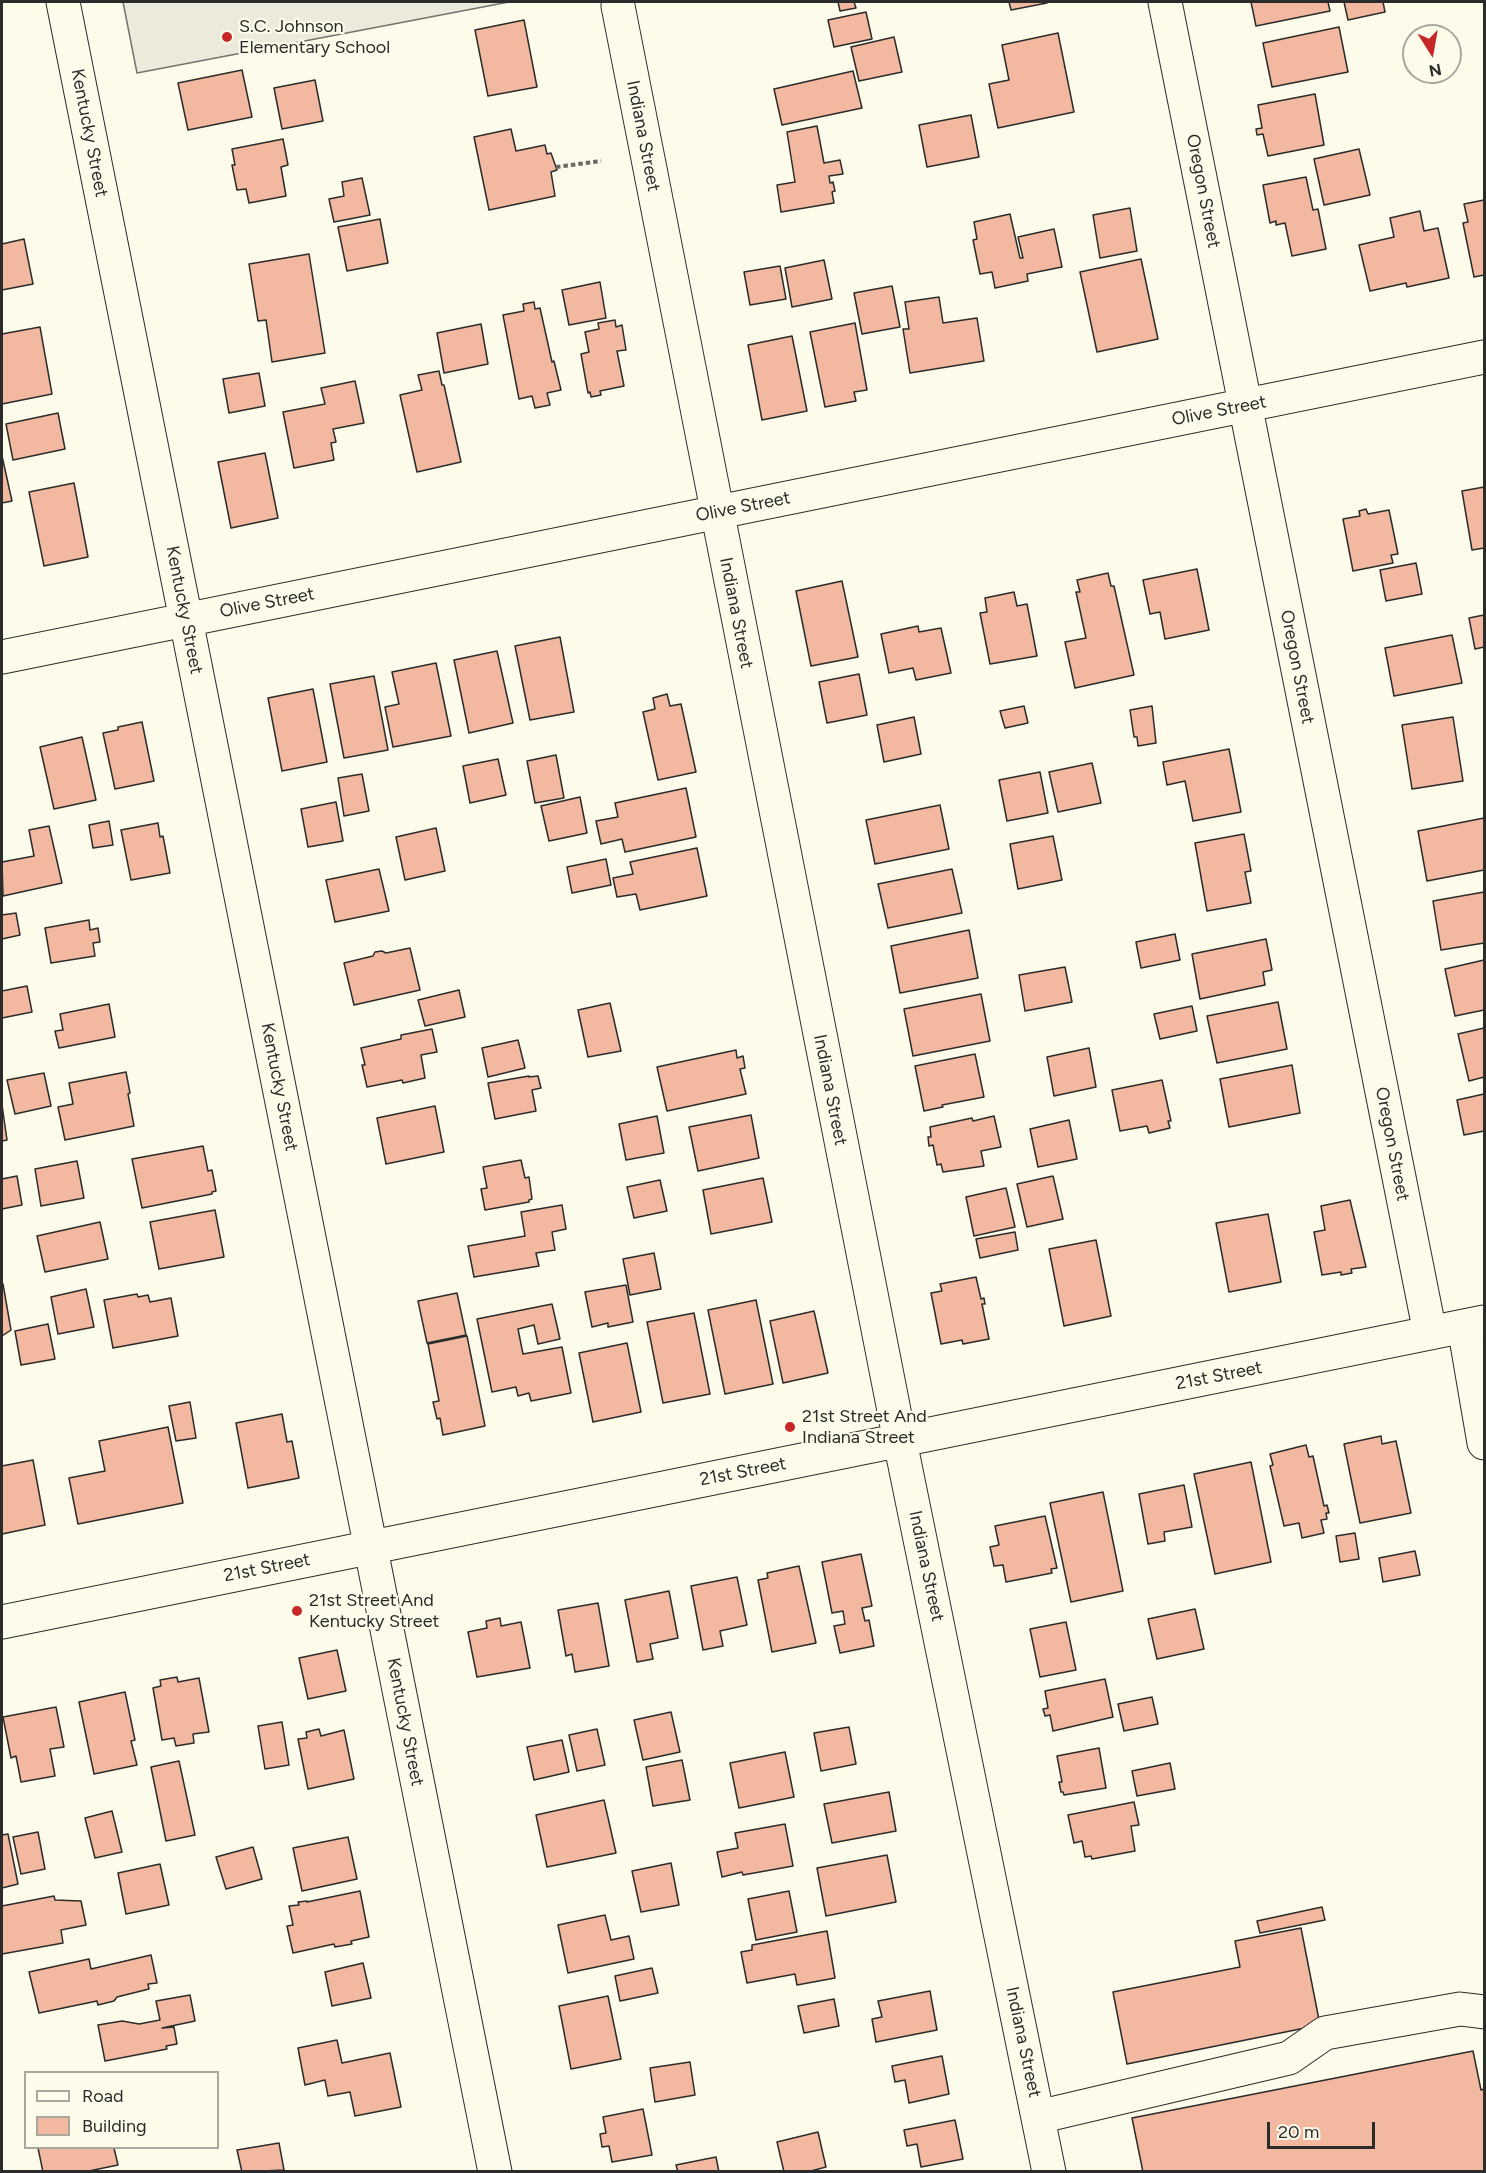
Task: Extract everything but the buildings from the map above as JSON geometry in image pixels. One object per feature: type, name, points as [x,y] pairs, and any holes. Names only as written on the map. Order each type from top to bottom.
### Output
[{"type":"street","name":"Kentucky Street","points":[[63,2],[495,2172]]},
{"type":"street","name":"Oregon Street","points":[[1165,2],[1430,1333]]},
{"type":"street","name":"Indiana Street","points":[[618,6],[900,1441],[1049,2172]]},
{"type":"street","name":"Olive Street","points":[[2,657],[1485,357]]},
{"type":"street","name":"21st Street","points":[[2,1622],[1474,1324]]},
{"type":"street","points":[[1474,1324],[1485,1443]]},
{"type":"street","points":[[1038,2117],[1289,2058],[1325,2033],[1460,2009],[1485,2012]]},
{"type":"path","points":[[556,167],[602,161]]},
{"type":"shaded area","name":"S.C. Johnson Elementary School","points":[[123,2],[509,2],[137,73]]},
{"type":"place","name":"S.C. Johnson Elementary School","points":[[227,37]]},
{"type":"place","name":"21st Street And Indiana Street","points":[[790,1427]]},
{"type":"place","name":"21st Street And Kentucky Street","points":[[297,1611]]}]
